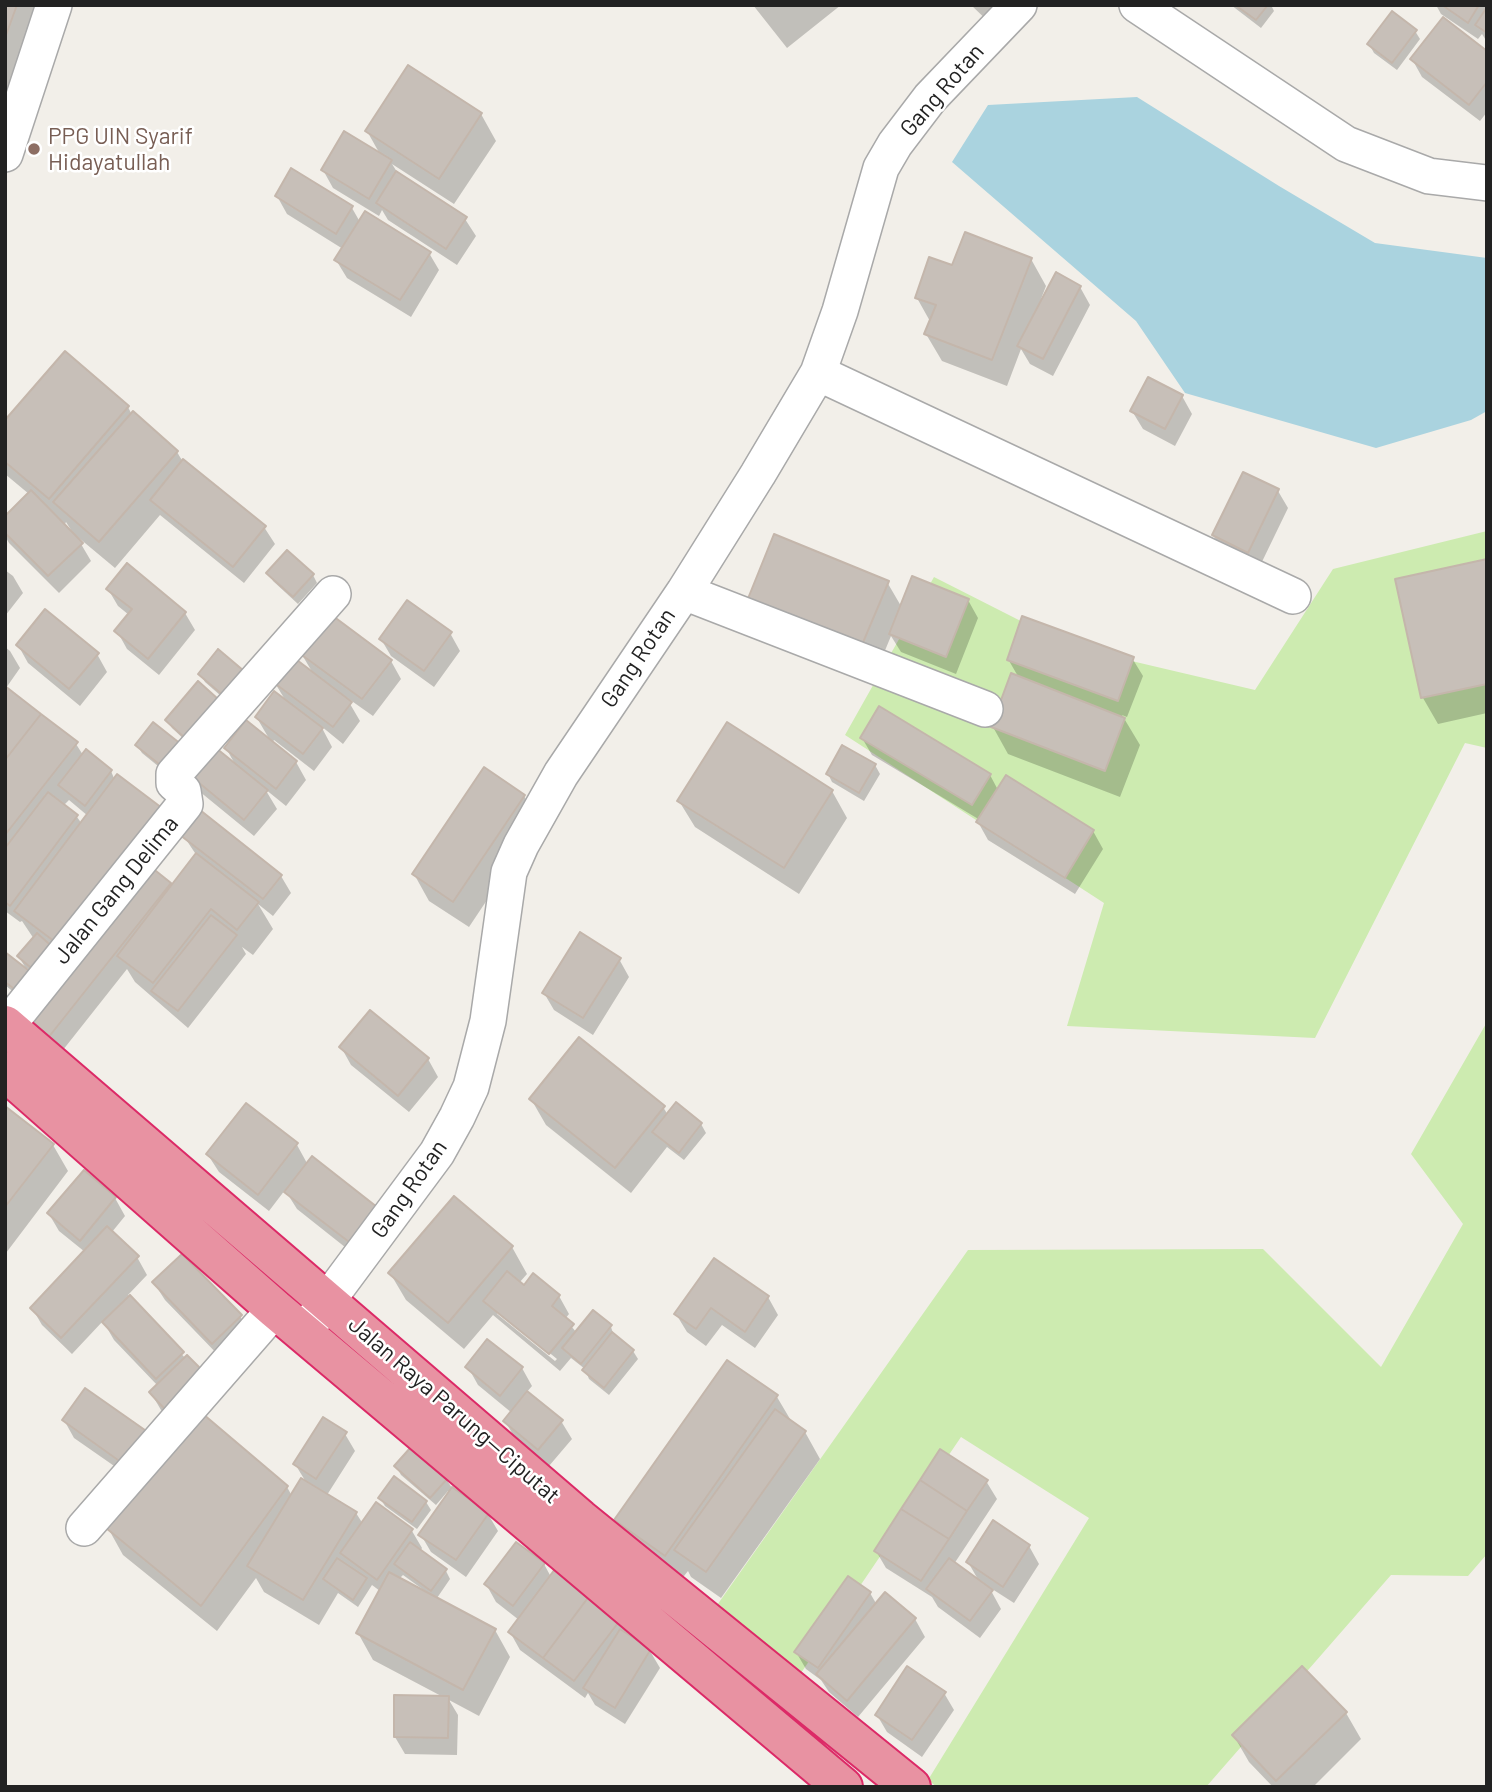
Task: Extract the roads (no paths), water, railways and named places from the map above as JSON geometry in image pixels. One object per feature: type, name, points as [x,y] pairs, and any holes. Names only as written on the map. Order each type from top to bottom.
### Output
[{"type":"highway","name":"Jalan Raya Parung—Ciputat","points":[[6,1025],[580,1519],[904,1785]]},
{"type":"highway","name":"Jalan Raya Parung—Ciputat","points":[[5,1071],[290,1321],[843,1787]]},
{"type":"street","points":[[5,154],[54,5]]},
{"type":"street","name":"Gang Rotan","points":[[84,1528],[290,1321],[327,1301],[437,1153],[471,1087],[485,1034],[509,872],[521,845],[561,774],[684,592],[818,373],[840,311],[881,168],[895,144],[930,98],[1019,5]]},
{"type":"street","points":[[1137,5],[1346,144],[1429,176],[1487,183]]},
{"type":"street","points":[[818,373],[1293,596]]},
{"type":"street","points":[[684,592],[985,709]]},
{"type":"street","name":"Jalan Gang Delima","points":[[6,1025],[185,804],[183,791],[174,783],[174,774],[333,594]]},
{"type":"water","points":[[1137,97],[1375,243],[1487,258],[1487,411],[1471,420],[1376,448],[1185,393],[1136,321],[952,162],[988,105]]},
{"type":"place","name":"PPG UIN Syarif Hidayatullah","points":[[34,149]]}]
